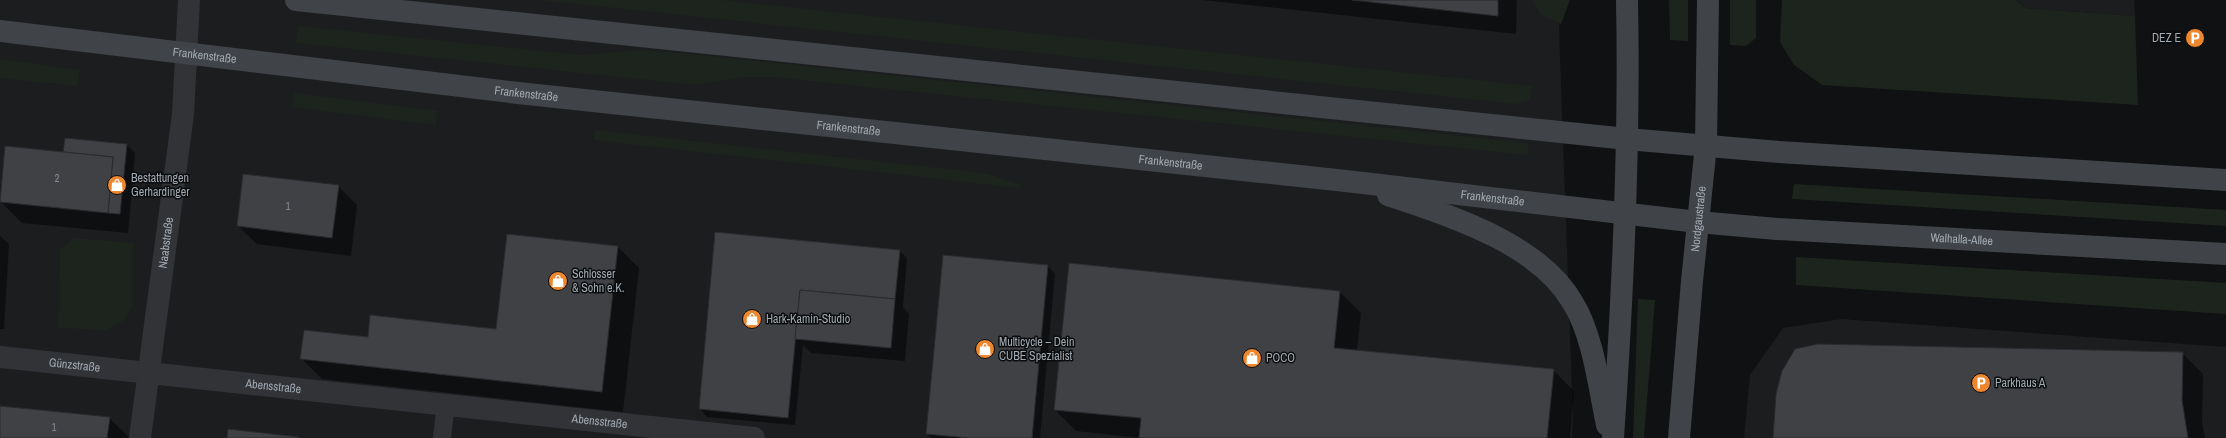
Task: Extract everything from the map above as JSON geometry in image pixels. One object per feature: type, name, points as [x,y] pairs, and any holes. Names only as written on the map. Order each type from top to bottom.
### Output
[{"type":"main road","points":[[296,0],[1627,139],[1779,152],[2226,180]]},
{"type":"main road","points":[[1613,438],[1624,274],[1626,214],[1627,0]]},
{"type":"main road","name":"Nordgaustraße","points":[[1679,438],[1706,145],[1708,0]]},
{"type":"main road","name":"Frankenstraße","points":[[0,31],[187,55],[518,93],[1346,181],[1698,222]]},
{"type":"main road","points":[[1346,181],[1457,218],[1506,242],[1546,268],[1573,302],[1589,342],[1610,438]]},
{"type":"main road","name":"Walhalla-Allee","points":[[1698,222],[1777,230],[2226,254]]},
{"type":"street","name":"Naabstraße","points":[[140,438],[181,133],[187,55],[189,0]]},
{"type":"street","name":"Günzstraße","points":[[0,357],[149,373]]},
{"type":"street","name":"Abensstraße","points":[[149,373],[754,438]]},
{"type":"lane","points":[[442,438],[446,404]]},
{"type":"shaded area","points":[[0,0],[1558,0],[1573,419],[1572,438],[0,438]]},
{"type":"shaded area","points":[[540,0],[721,0],[1532,86],[1530,100],[1516,104]]},
{"type":"shaded area","points":[[1533,0],[1570,0],[1561,24],[1540,14]]},
{"type":"shaded area","points":[[1669,0],[1688,0],[1688,41],[1670,40]]},
{"type":"shaded area","points":[[1730,0],[1756,0],[1756,38],[1746,46],[1730,45]]},
{"type":"shaded area","points":[[1782,0],[2016,0],[2025,8],[2135,16],[2138,105],[1822,85],[1794,65],[1780,42]]},
{"type":"shaded area","points":[[2016,0],[2134,0],[2135,16],[2025,8]]},
{"type":"shaded area","points":[[298,26],[582,55],[640,50],[681,53],[1528,143],[1528,155],[771,77],[744,77],[695,85],[296,43]]},
{"type":"shaded area","points":[[0,59],[80,70],[77,86],[0,78]]},
{"type":"shaded area","points":[[294,93],[438,111],[436,125],[292,107]]},
{"type":"shaded area","points":[[595,130],[984,173],[1020,184],[1019,188],[594,140]]},
{"type":"shaded area","points":[[1794,184],[2226,210],[2226,226],[1792,199]]},
{"type":"shaded area","points":[[74,238],[133,243],[133,305],[124,320],[107,330],[58,328],[60,250]]},
{"type":"shaded area","points":[[1796,257],[2226,283],[2226,314],[1796,285]]},
{"type":"shaded area","points":[[1638,299],[1655,300],[1644,438],[1633,438]]},
{"type":"shaded area","name":"Parkhaus A","points":[[1841,319],[2226,347],[2226,438],[1744,438],[1750,375],[1783,328]]},
{"type":"building","points":[[1352,0],[1498,0],[1498,16]]},
{"type":"building","name":"Bestattungen Gerhardinger","points":[[65,138],[127,144],[120,214],[108,213],[113,157],[63,152]]},
{"type":"building","points":[[5,146],[113,157],[108,213],[0,202]]},
{"type":"building","points":[[243,174],[339,185],[332,238],[237,226]]},
{"type":"building","name":"Hark-Kamin-Studio","points":[[715,232],[900,250],[895,299],[800,290],[788,418],[699,409]]},
{"type":"building","name":"Schlosser & Sohn e.K.","points":[[507,234],[618,246],[602,392],[300,359],[304,330],[368,337],[370,315],[496,329]]},
{"type":"building","points":[[943,255],[1048,265],[1032,438],[969,438],[926,434]]},
{"type":"building","name":"POCO","points":[[1069,263],[1340,291],[1334,348],[1554,369],[1547,438],[1139,438],[1141,418],[1054,410]]},
{"type":"building","points":[[800,290],[895,299],[891,348],[795,339]]},
{"type":"building","name":"Parkhaus A","points":[[1818,344],[2183,352],[2182,400],[2188,438],[1773,438],[1776,394],[1782,371],[1795,349]]},
{"type":"building","points":[[0,406],[110,417],[107,438],[0,438]]},
{"type":"building","points":[[228,429],[299,437],[299,438],[227,438]]},
{"type":"place","name":"DEZ E","points":[[2195,38]]},
{"type":"place","name":"Bestattungen Gerhardinger","points":[[117,185]]},
{"type":"place","name":"Schlosser & Sohn e.K.","points":[[558,281]]},
{"type":"place","name":"Hark-Kamin-Studio","points":[[752,319]]},
{"type":"place","name":"Multicycle – Dein CUBE Spezialist","points":[[985,349]]},
{"type":"place","name":"POCO","points":[[1252,358]]},
{"type":"place","name":"Parkhaus A","points":[[1981,383]]}]
